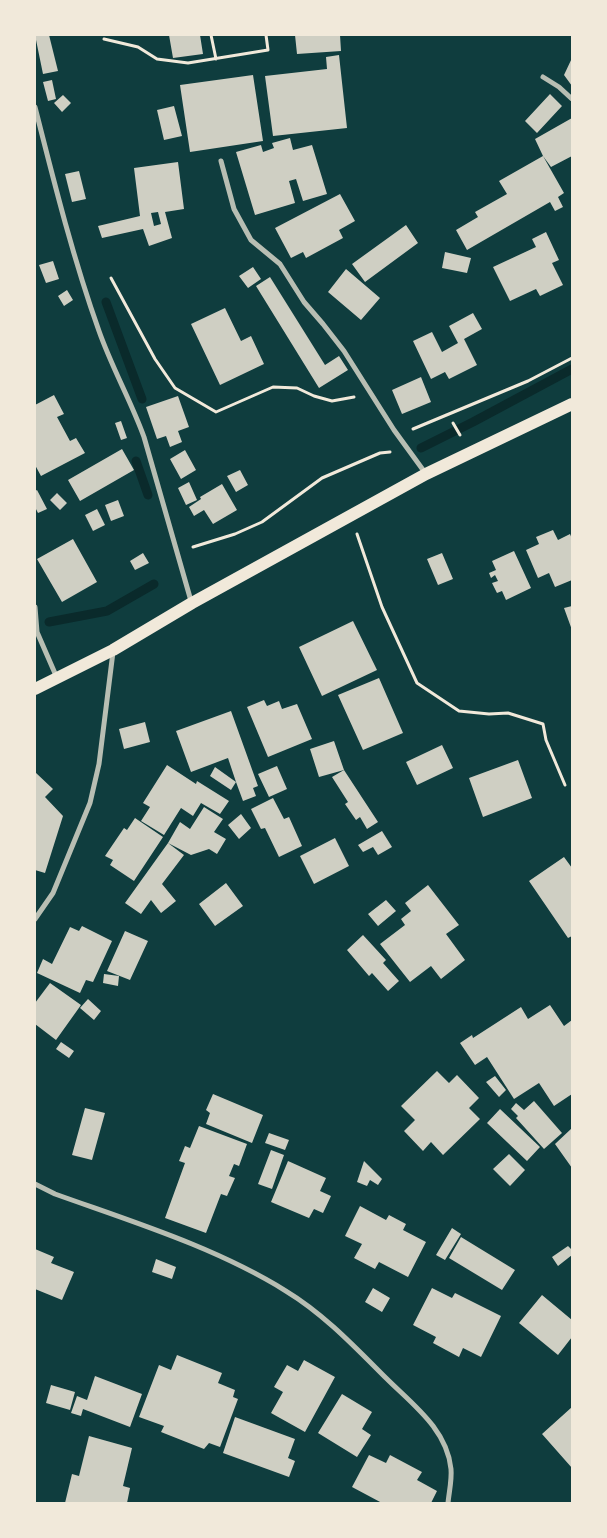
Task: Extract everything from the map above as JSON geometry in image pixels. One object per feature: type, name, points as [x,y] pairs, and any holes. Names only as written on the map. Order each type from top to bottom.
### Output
[{"type":"main road","points":[[35,689],[113,650],[192,603],[426,474],[572,404]]},
{"type":"street","points":[[542,77],[559,87],[572,99]]},
{"type":"street","points":[[35,107],[83,285],[111,364],[144,437],[192,603]]},
{"type":"street","points":[[221,161],[234,209],[251,240],[280,264],[291,285],[339,344],[398,436],[426,474]]},
{"type":"street","points":[[35,607],[38,632],[57,678]]},
{"type":"street","points":[[35,919],[53,893],[90,803],[99,764],[113,650]]},
{"type":"street","points":[[35,1184],[55,1194],[190,1243],[240,1266],[287,1291],[307,1306],[337,1330],[433,1424],[444,1445],[451,1469],[448,1503]]},
{"type":"path","points":[[211,35],[216,59]]},
{"type":"path","points":[[104,40],[138,48],[157,60],[188,63],[268,50],[266,35]]},
{"type":"path","points":[[111,278],[155,359],[175,388],[216,412],[273,387],[297,388],[314,396],[332,401],[372,394]]},
{"type":"path","points":[[398,436],[528,381],[572,358]]},
{"type":"path","points":[[453,423],[461,436]]},
{"type":"path","points":[[176,550],[202,545],[244,530],[262,522],[322,478],[380,453],[408,449]]},
{"type":"path","points":[[351,517],[382,607],[417,682],[459,711],[489,714],[508,713],[543,724],[546,740],[565,785]]},
{"type":"building","points":[[35,35],[49,35],[58,71],[43,74]]},
{"type":"building","points":[[169,35],[200,35],[203,54],[173,58]]},
{"type":"building","points":[[295,35],[340,35],[341,51],[297,54]]},
{"type":"building","points":[[339,55],[347,128],[273,136],[265,76],[327,69],[326,57]]},
{"type":"building","points":[[572,58],[572,86],[564,75]]},
{"type":"building","points":[[253,75],[263,141],[190,152],[180,85]]},
{"type":"building","points":[[52,80],[56,99],[48,101],[43,82]]},
{"type":"building","points":[[550,94],[562,106],[537,133],[525,121]]},
{"type":"building","points":[[63,95],[71,103],[62,112],[54,103]]},
{"type":"building","points":[[174,106],[182,136],[164,140],[157,110]]},
{"type":"building","points":[[572,118],[572,156],[551,167],[535,139]]},
{"type":"building","points":[[290,138],[293,150],[312,145],[327,194],[303,201],[296,179],[289,181],[295,203],[255,215],[236,152],[261,145],[263,152],[274,148],[272,143]]},
{"type":"building","points":[[543,156],[564,193],[558,197],[563,207],[555,211],[550,202],[467,250],[456,230],[478,217],[475,212],[507,194],[499,181]]},
{"type":"building","points":[[178,162],[184,209],[165,212],[172,238],[149,246],[143,229],[102,238],[98,226],[140,216],[134,168]],"holes":[[[158,212],[161,224],[154,226],[151,213]]]},
{"type":"building","points":[[79,171],[86,199],[72,202],[65,174]]},
{"type":"building","points":[[340,194],[355,221],[339,230],[343,238],[306,258],[303,252],[291,258],[275,228]]},
{"type":"building","points":[[406,225],[418,243],[365,282],[352,264]]},
{"type":"building","points":[[546,232],[559,260],[552,263],[563,285],[540,296],[536,289],[510,301],[493,267],[536,247],[532,239]]},
{"type":"building","points":[[445,252],[471,258],[467,273],[442,268]]},
{"type":"building","points":[[53,261],[59,279],[46,283],[39,265]]},
{"type":"building","points":[[253,267],[261,279],[248,288],[239,276]]},
{"type":"building","points":[[346,269],[380,298],[361,320],[328,292]]},
{"type":"building","points":[[270,277],[325,365],[339,356],[348,370],[319,388],[256,286]]},
{"type":"building","points":[[67,290],[73,300],[64,306],[58,296]]},
{"type":"building","points":[[225,308],[241,341],[251,336],[264,364],[220,385],[191,324]]},
{"type":"building","points":[[473,313],[482,329],[464,339],[477,365],[449,379],[445,372],[431,379],[413,341],[432,332],[442,352],[458,343],[449,326]]},
{"type":"building","points":[[421,377],[431,402],[402,414],[392,390]]},
{"type":"building","points":[[54,395],[64,414],[57,417],[70,441],[76,438],[85,453],[41,476],[35,465],[35,405]]},
{"type":"building","points":[[178,396],[189,427],[178,431],[182,442],[170,447],[166,436],[157,439],[146,407]]},
{"type":"building","points":[[121,421],[127,438],[121,440],[115,423]]},
{"type":"building","points":[[122,449],[134,470],[80,501],[68,480]]},
{"type":"building","points":[[185,450],[196,470],[181,479],[170,459]]},
{"type":"building","points":[[240,470],[248,485],[236,492],[227,476]]},
{"type":"building","points":[[189,482],[197,500],[186,505],[178,488]]},
{"type":"building","points":[[222,484],[237,510],[213,524],[204,510],[194,516],[189,507],[201,499],[200,497]]},
{"type":"building","points":[[37,490],[47,509],[38,513],[35,507],[35,491]]},
{"type":"building","points":[[57,493],[67,503],[60,510],[50,500]]},
{"type":"building","points":[[118,500],[124,516],[111,521],[105,505]]},
{"type":"building","points":[[97,509],[105,525],[93,531],[85,515]]},
{"type":"building","points":[[553,530],[558,540],[570,534],[572,539],[572,580],[555,587],[549,573],[538,578],[526,550],[539,544],[536,537]]},
{"type":"building","points":[[73,539],[97,582],[62,602],[37,559]]},
{"type":"building","points":[[514,551],[531,588],[506,600],[502,591],[497,593],[492,583],[498,581],[495,575],[491,578],[489,573],[496,570],[492,561]]},
{"type":"building","points":[[143,553],[149,563],[135,570],[130,561]]},
{"type":"building","points":[[442,553],[453,579],[438,585],[427,559]]},
{"type":"building","points":[[572,606],[572,630],[564,608]]},
{"type":"building","points":[[353,621],[377,670],[322,696],[299,647]]},
{"type":"building","points":[[379,678],[403,733],[363,750],[338,695]]},
{"type":"building","points":[[264,700],[267,706],[279,701],[282,709],[297,704],[312,739],[268,757],[247,707]]},
{"type":"building","points":[[231,711],[258,786],[253,788],[256,796],[243,801],[228,758],[191,772],[176,731]]},
{"type":"building","points":[[145,722],[150,742],[124,749],[119,729]]},
{"type":"building","points":[[334,741],[344,770],[319,777],[310,749]]},
{"type":"building","points":[[442,745],[453,768],[417,785],[406,762]]},
{"type":"building","points":[[518,760],[532,798],[483,817],[469,778]]},
{"type":"building","points":[[167,765],[196,784],[197,781],[229,801],[220,814],[201,803],[193,816],[181,808],[164,835],[141,821],[150,807],[143,803]]},
{"type":"building","points":[[277,766],[287,789],[269,797],[258,774]]},
{"type":"building","points":[[215,767],[236,782],[231,790],[210,776]]},
{"type":"building","points":[[344,770],[378,822],[367,829],[360,817],[356,820],[345,804],[348,802],[332,777]]},
{"type":"building","points":[[35,772],[53,789],[45,797],[63,816],[45,873],[35,870]]},
{"type":"building","points":[[273,798],[284,819],[289,817],[302,846],[279,857],[265,828],[261,829],[251,809]]},
{"type":"building","points":[[204,807],[223,819],[214,832],[226,839],[217,854],[209,849],[191,855],[168,843],[180,822],[190,829]]},
{"type":"building","points":[[241,814],[251,828],[239,839],[228,825]]},
{"type":"building","points":[[135,818],[163,837],[134,881],[110,865],[113,860],[105,856],[124,828],[127,830]]},
{"type":"building","points":[[382,831],[392,847],[378,855],[373,847],[363,852],[358,845]]},
{"type":"building","points":[[335,838],[349,866],[314,884],[300,856]]},
{"type":"building","points":[[168,843],[184,855],[162,884],[176,901],[161,913],[151,900],[141,914],[125,903]]},
{"type":"building","points":[[564,857],[572,868],[572,936],[568,938],[529,881]]},
{"type":"building","points":[[226,883],[243,906],[215,926],[199,904]]},
{"type":"building","points":[[428,885],[459,925],[446,934],[465,960],[441,979],[431,966],[410,982],[380,944],[405,925],[401,919],[411,911],[405,903]]},
{"type":"building","points":[[386,900],[396,911],[378,926],[368,914]]},
{"type":"building","points":[[82,926],[112,941],[93,982],[86,980],[80,993],[37,973],[43,959],[52,964],[70,927],[79,931]]},
{"type":"building","points":[[125,931],[148,941],[130,980],[107,971]]},
{"type":"building","points":[[363,935],[386,960],[383,963],[399,981],[388,991],[372,973],[369,976],[347,950]]},
{"type":"building","points":[[104,974],[119,976],[118,986],[103,983]]},
{"type":"building","points":[[50,983],[81,1005],[56,1040],[35,1024],[35,1003]]},
{"type":"building","points":[[88,999],[101,1011],[94,1020],[80,1008]]},
{"type":"building","points":[[550,1005],[564,1026],[572,1020],[572,1094],[554,1106],[539,1083],[514,1099],[487,1057],[475,1065],[460,1043],[472,1035],[473,1038],[521,1007],[528,1019]]},
{"type":"building","points":[[61,1042],[74,1051],[69,1058],[56,1049]]},
{"type":"building","points":[[437,1071],[449,1083],[457,1075],[479,1098],[469,1108],[480,1119],[443,1155],[431,1142],[423,1151],[404,1131],[415,1120],[401,1106]]},
{"type":"building","points":[[495,1076],[506,1090],[499,1097],[486,1082]]},
{"type":"building","points":[[213,1094],[263,1115],[252,1143],[206,1124],[210,1113],[206,1110]]},
{"type":"building","points":[[534,1101],[562,1133],[544,1149],[516,1118],[518,1116],[511,1109],[516,1103],[524,1110]]},
{"type":"building","points":[[85,1108],[105,1113],[92,1160],[72,1155]]},
{"type":"building","points":[[500,1109],[540,1147],[527,1161],[487,1123]]},
{"type":"building","points":[[199,1126],[247,1144],[239,1166],[234,1164],[229,1176],[235,1178],[227,1196],[221,1194],[206,1233],[165,1218],[185,1163],[179,1161],[185,1146],[190,1148]]},
{"type":"building","points":[[572,1128],[572,1168],[555,1144]]},
{"type":"building","points":[[269,1133],[289,1140],[285,1150],[265,1143]]},
{"type":"building","points":[[271,1150],[284,1155],[272,1189],[258,1184]]},
{"type":"building","points":[[509,1154],[525,1170],[510,1186],[493,1169]]},
{"type":"building","points":[[288,1161],[326,1178],[320,1191],[331,1196],[323,1213],[314,1209],[309,1218],[271,1202]]},
{"type":"building","points":[[364,1161],[382,1179],[378,1185],[370,1180],[367,1186],[357,1182]]},
{"type":"building","points":[[360,1206],[386,1220],[389,1215],[406,1224],[403,1230],[426,1242],[408,1277],[379,1262],[375,1269],[354,1258],[362,1244],[345,1236]]},
{"type":"building","points":[[452,1228],[461,1234],[445,1260],[436,1255]]},
{"type":"building","points":[[461,1237],[515,1270],[502,1290],[449,1258]]},
{"type":"building","points":[[568,1246],[572,1250],[572,1255],[558,1266],[552,1257]]},
{"type":"building","points":[[35,1249],[54,1257],[51,1263],[74,1272],[62,1300],[35,1289]]},
{"type":"building","points":[[156,1259],[176,1267],[172,1279],[152,1272]]},
{"type":"building","points":[[373,1288],[390,1298],[382,1312],[365,1302]]},
{"type":"building","points":[[432,1288],[452,1298],[455,1293],[501,1316],[481,1357],[463,1348],[459,1357],[433,1343],[436,1337],[413,1325]]},
{"type":"building","points":[[542,1295],[572,1320],[572,1337],[558,1355],[519,1323]]},
{"type":"building","points":[[177,1355],[222,1373],[218,1383],[235,1390],[233,1397],[238,1399],[220,1447],[209,1443],[204,1449],[161,1432],[164,1426],[139,1417],[159,1365],[171,1370]]},
{"type":"building","points":[[304,1360],[335,1377],[305,1432],[271,1413],[283,1392],[274,1387],[287,1365],[298,1371]]},
{"type":"building","points":[[95,1376],[142,1394],[130,1427],[83,1409],[81,1416],[71,1413],[77,1396],[87,1400]]},
{"type":"building","points":[[51,1385],[75,1392],[70,1410],[46,1403]]},
{"type":"building","points":[[342,1394],[372,1412],[362,1429],[371,1435],[357,1457],[318,1433]]},
{"type":"building","points":[[572,1407],[572,1468],[542,1434]]},
{"type":"building","points":[[235,1417],[295,1439],[288,1458],[295,1461],[289,1477],[223,1453]]},
{"type":"building","points":[[89,1436],[132,1448],[123,1486],[130,1488],[127,1503],[65,1503],[72,1474],[79,1476]]},
{"type":"building","points":[[369,1455],[386,1463],[390,1455],[422,1472],[417,1480],[437,1491],[431,1503],[382,1503],[352,1487]]},
{"type":"waterway","points":[[106,302],[142,399]]},
{"type":"waterway","points":[[421,448],[572,369]]},
{"type":"waterway","points":[[136,461],[148,495]]},
{"type":"waterway","points":[[49,622],[107,611],[154,584]]}]
